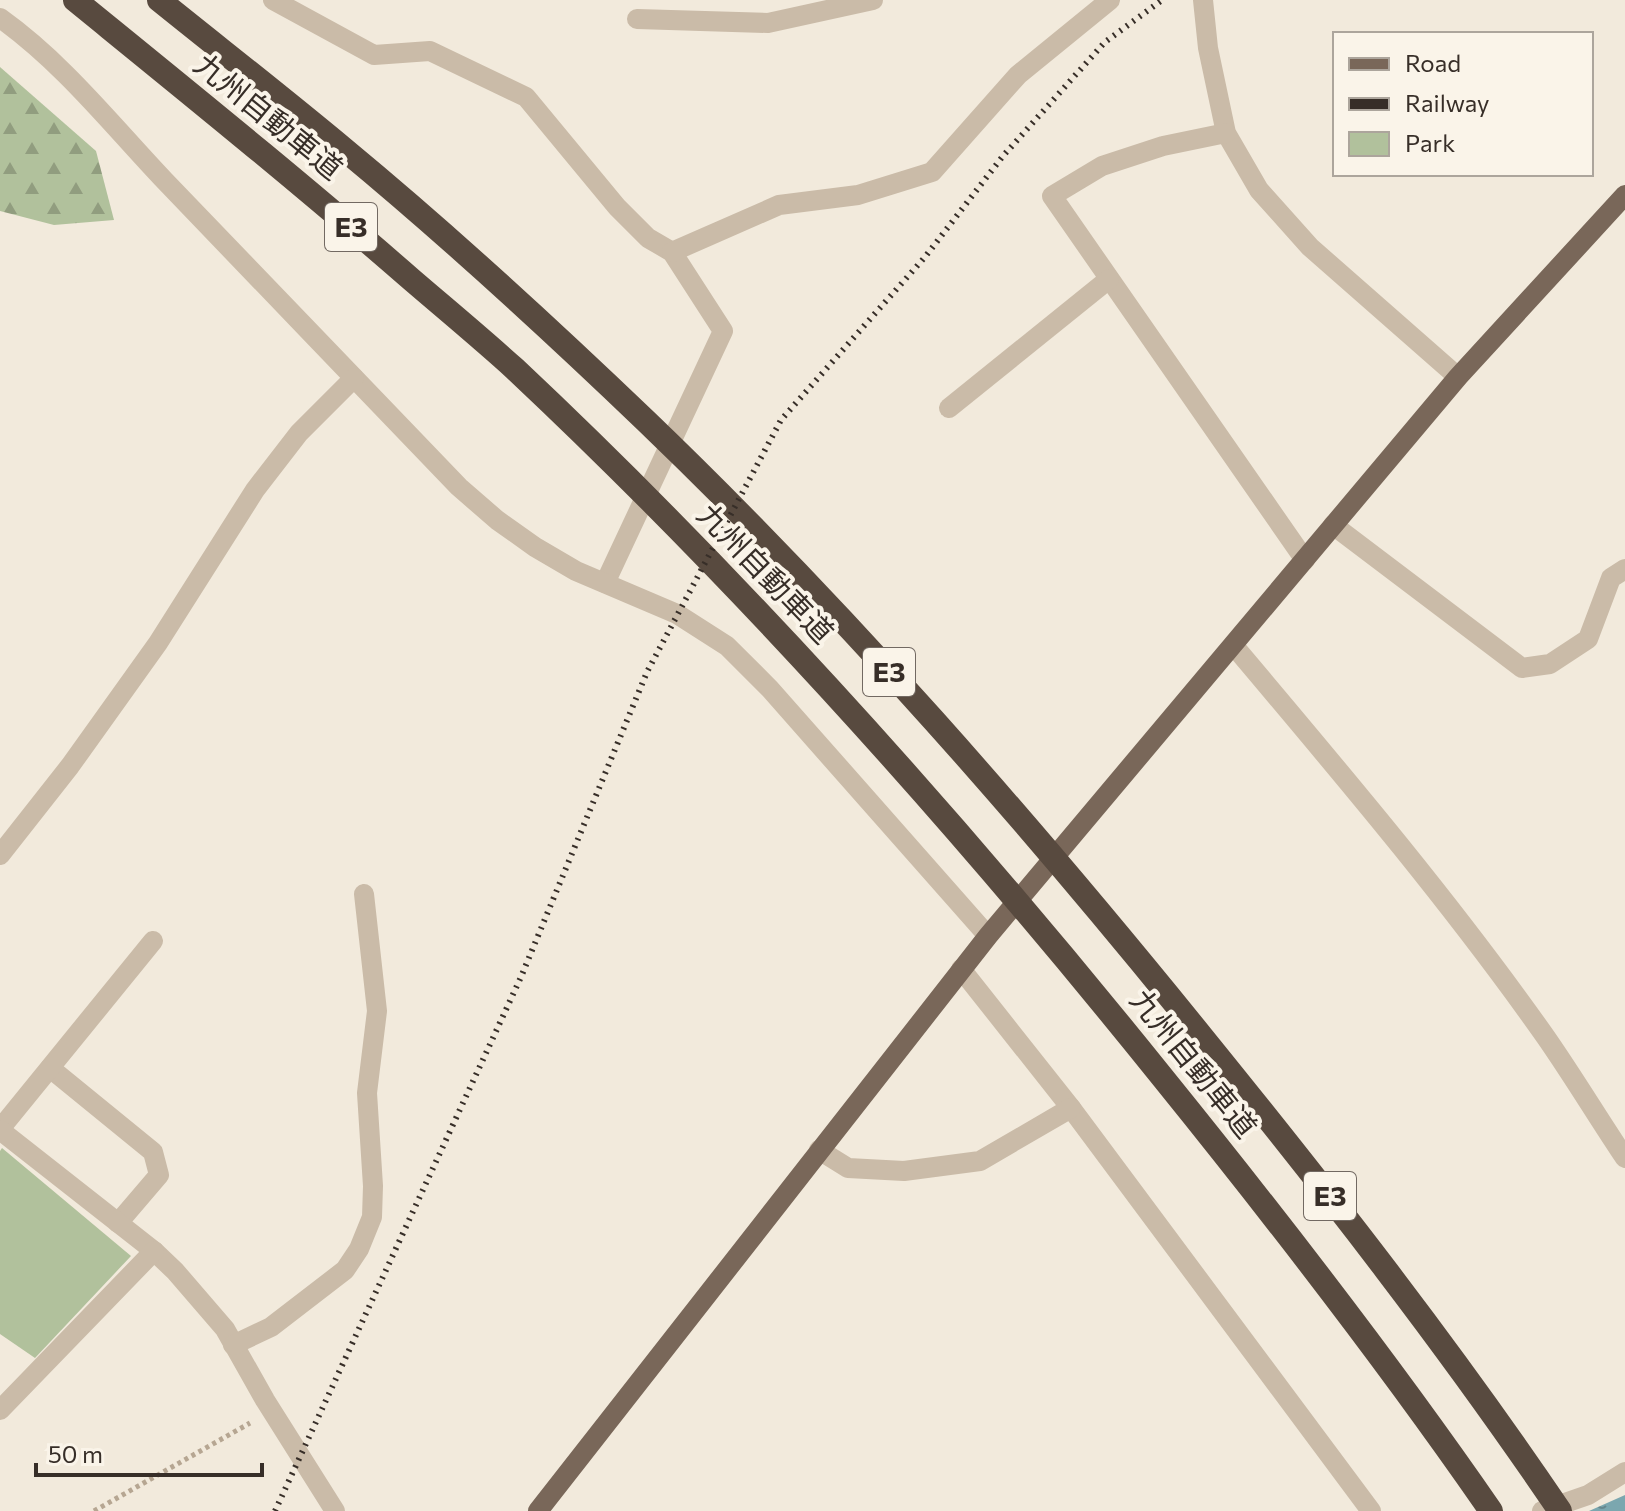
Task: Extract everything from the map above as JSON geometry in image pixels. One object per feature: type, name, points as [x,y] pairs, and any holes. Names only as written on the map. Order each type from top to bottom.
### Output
[{"type":"highway","name":"九州自動車道","points":[[75,0],[347,223],[512,367],[675,526],[830,689],[951,821],[1077,970],[1280,1223],[1491,1511]]},
{"type":"highway","name":"九州自動車道","points":[[159,0],[348,152],[646,420],[961,749],[1120,936],[1329,1194],[1560,1511]]},
{"type":"main road","points":[[538,1511],[988,936],[1458,377],[1625,195]]},
{"type":"street","points":[[273,0],[374,55],[430,51],[526,97],[617,207],[648,238],[672,252],[723,331],[605,583]]},
{"type":"street","points":[[637,19],[768,23],[873,0]]},
{"type":"street","points":[[672,252],[779,205],[858,195],[932,172],[1018,75],[1110,0]]},
{"type":"street","points":[[1203,0],[1208,48],[1226,133],[1259,190],[1310,247],[1458,377]]},
{"type":"street","points":[[0,18],[33,41],[67,74],[127,141],[459,487],[497,520],[535,547],[605,583],[677,614],[727,646],[770,689],[988,936]]},
{"type":"street","points":[[1226,133],[1163,146],[1102,166],[1052,196],[1305,560]]},
{"type":"street","points":[[949,408],[1109,279]]},
{"type":"street","points":[[0,855],[70,766],[158,643],[255,490],[299,433],[354,378]]},
{"type":"street","points":[[1333,525],[1522,668],[1550,664],[1588,639],[1611,578],[1625,569]]},
{"type":"street","points":[[1234,646],[1369,805],[1467,931],[1545,1037],[1625,1158]]},
{"type":"street","points":[[233,1345],[271,1327],[345,1270],[359,1249],[372,1217],[367,1093],[377,1011],[364,894]]},
{"type":"street","points":[[153,941],[0,1130],[154,1251],[215,1318],[335,1511]]},
{"type":"street","points":[[961,969],[1071,1108],[1371,1511]]},
{"type":"street","points":[[50,1068],[153,1152],[159,1175],[118,1223]]},
{"type":"street","points":[[819,1150],[848,1168],[904,1171],[980,1161],[1071,1108]]},
{"type":"street","points":[[3,1400],[154,1251]]},
{"type":"street","points":[[1542,1511],[1588,1495],[1625,1472]]},
{"type":"path","points":[[94,1511],[272,1411]]},
{"type":"green space","points":[[0,67],[96,151],[114,220],[54,225],[0,211]]},
{"type":"green space","points":[[2,1148],[131,1256],[35,1358],[0,1334]]},
{"type":"water","points":[[1625,1495],[1625,1511],[1589,1511]]},
{"type":"railway","points":[[275,1511],[521,977],[647,672],[781,420],[925,257],[1003,156],[1105,42],[1162,0]]}]
